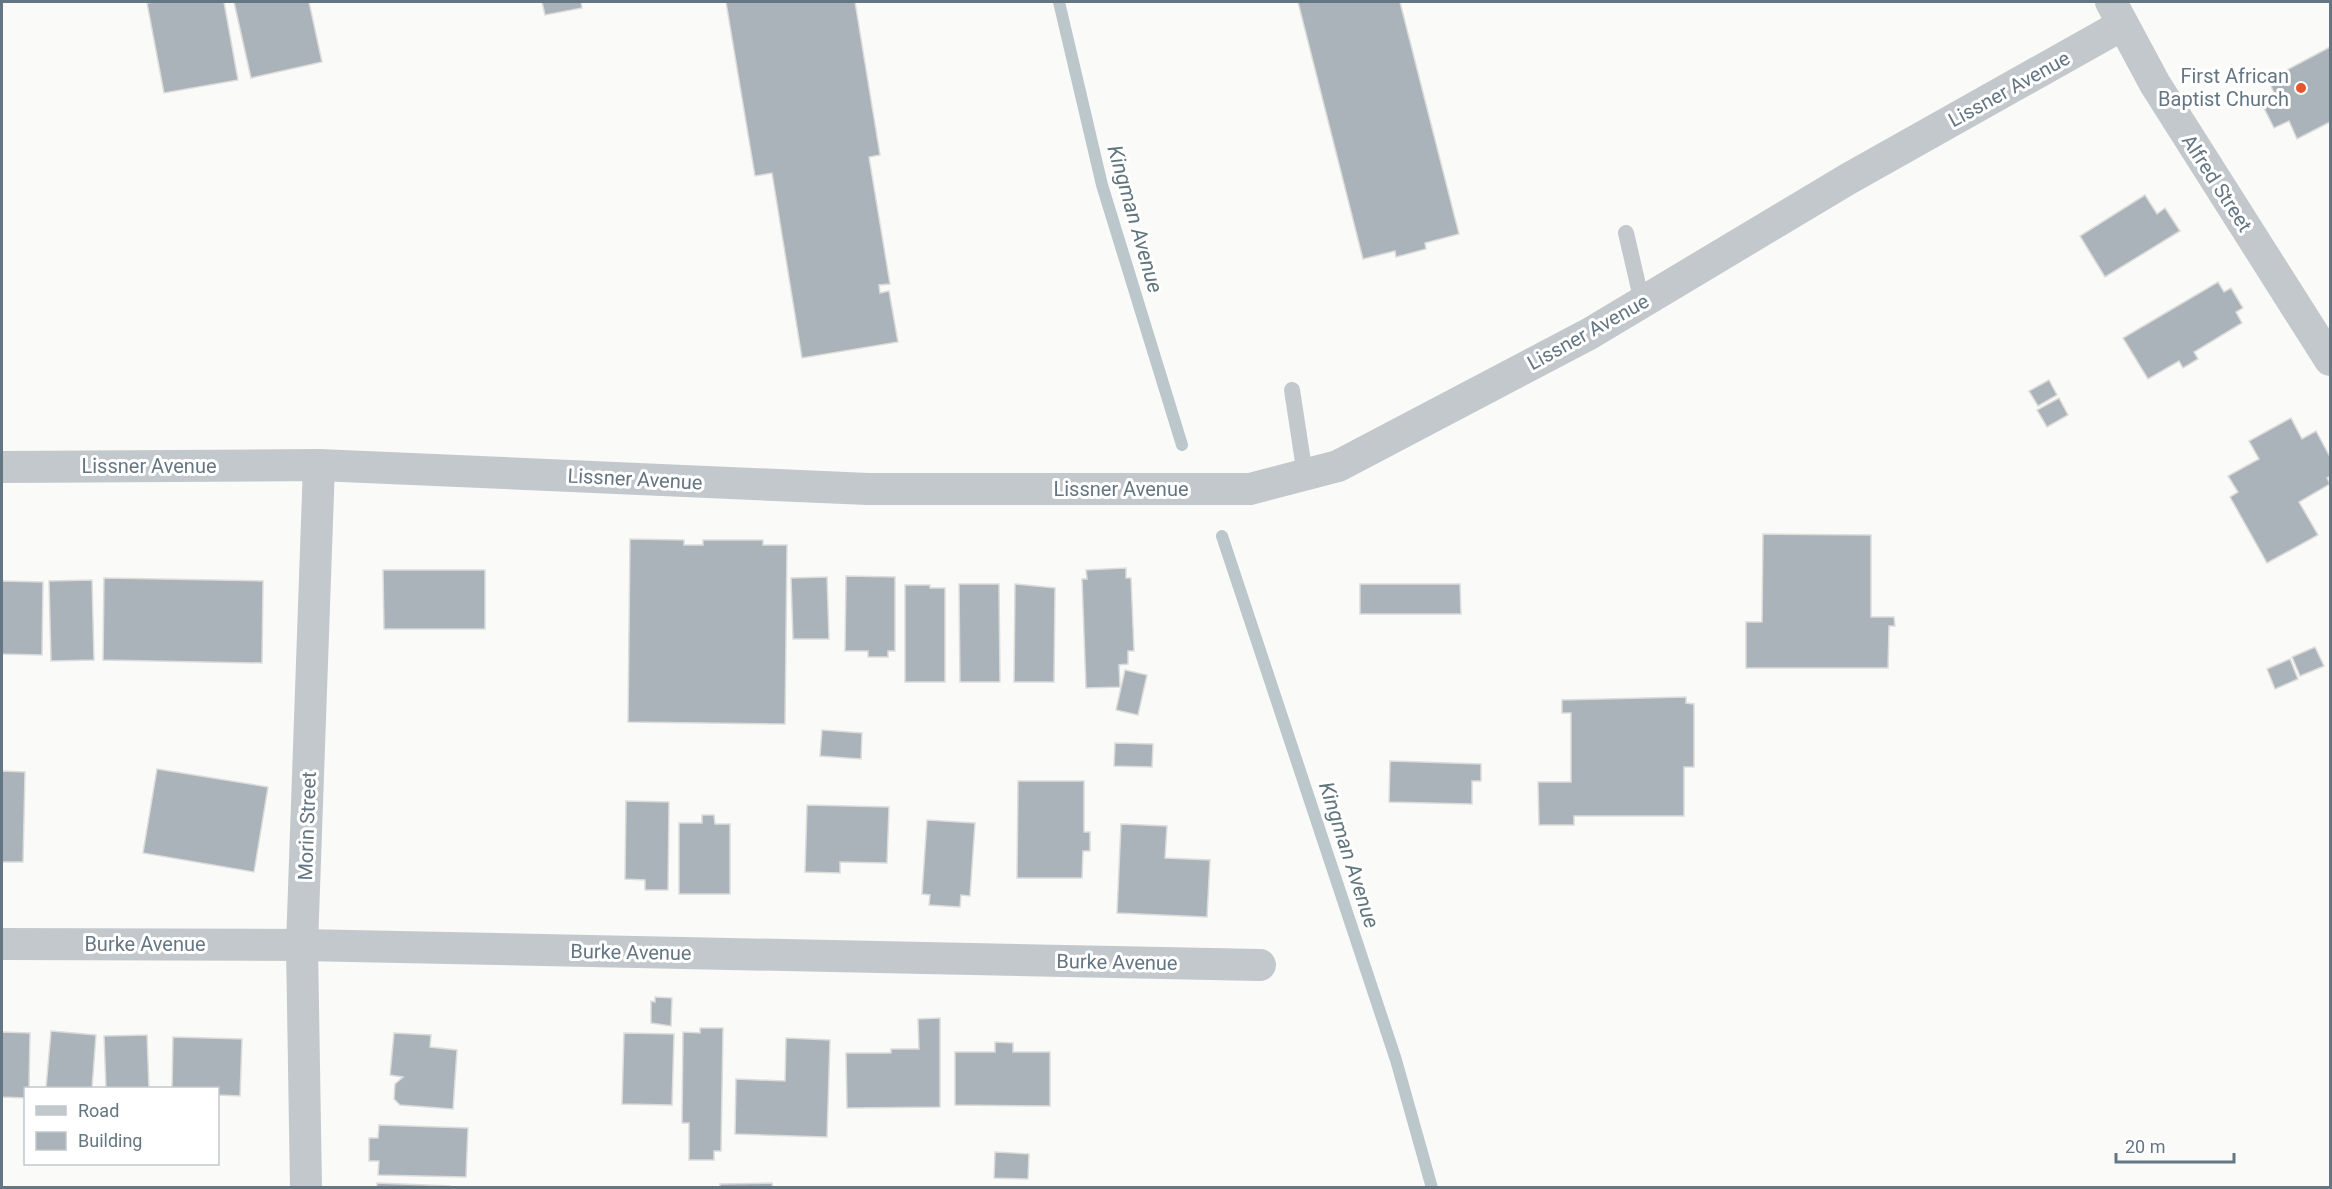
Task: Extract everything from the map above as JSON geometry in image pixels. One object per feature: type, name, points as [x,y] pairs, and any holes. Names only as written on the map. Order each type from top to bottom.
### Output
[{"type":"street","name":"Lissner Avenue","points":[[2,467],[320,465],[868,489],[1250,489],[1338,466],[1589,334],[1848,179],[2116,13]]},
{"type":"street","name":"Alfred Street","points":[[2116,13],[2155,84],[2331,360]]},
{"type":"street","name":"Morin Street","points":[[306,1188],[302,945],[320,465]]},
{"type":"street","name":"Burke Avenue","points":[[2,944],[302,945],[1260,965]]},
{"type":"lane","points":[[1626,233],[1642,302]]},
{"type":"lane","points":[[1292,390],[1305,475]]},
{"type":"building","points":[[224,2],[238,80],[164,93],[147,3]]},
{"type":"building","points":[[234,2],[309,2],[322,62],[251,78]]},
{"type":"building","points":[[542,2],[581,2],[582,8],[545,15]]},
{"type":"building","points":[[726,2],[855,2],[880,155],[869,157],[890,284],[879,285],[880,293],[889,291],[898,342],[802,358],[772,173],[755,176]]},
{"type":"building","points":[[1298,2],[1400,2],[1459,234],[1425,243],[1426,249],[1396,257],[1395,251],[1363,259]]},
{"type":"building","name":"First African Baptist Church","points":[[2330,47],[2330,122],[2297,139],[2289,121],[2274,128],[2262,104],[2276,97],[2268,80]]},
{"type":"building","points":[[2145,195],[2157,214],[2165,208],[2180,231],[2105,277],[2080,236]]},
{"type":"building","points":[[2218,282],[2224,292],[2231,288],[2243,308],[2236,312],[2242,323],[2194,352],[2198,359],[2183,368],[2179,361],[2148,379],[2123,338]]},
{"type":"building","points":[[2049,380],[2057,395],[2038,406],[2029,391]]},
{"type":"building","points":[[2059,398],[2068,415],[2047,427],[2037,410]]},
{"type":"building","points":[[2291,418],[2302,439],[2316,431],[2330,457],[2330,476],[2327,478],[2330,484],[2299,502],[2318,535],[2267,563],[2230,497],[2238,492],[2228,476],[2259,459],[2249,441]]},
{"type":"building","points":[[1763,534],[1871,535],[1871,617],[1894,617],[1895,626],[1889,626],[1888,668],[1746,668],[1746,622],[1762,622]]},
{"type":"building","points":[[630,539],[684,540],[684,545],[703,545],[703,540],[763,540],[763,545],[787,545],[785,724],[628,722]]},
{"type":"building","points":[[1126,568],[1126,578],[1131,578],[1134,651],[1128,651],[1128,664],[1119,665],[1120,687],[1086,688],[1082,579],[1087,579],[1086,570]]},
{"type":"building","points":[[383,570],[485,570],[485,629],[384,629]]},
{"type":"building","points":[[846,576],[895,577],[895,651],[888,651],[888,657],[868,657],[868,651],[845,651]]},
{"type":"building","points":[[827,577],[829,639],[793,639],[791,578]]},
{"type":"building","points":[[104,578],[263,581],[262,663],[103,660]]},
{"type":"building","points":[[92,580],[94,660],[51,661],[49,581]]},
{"type":"building","points":[[2,581],[43,582],[42,655],[2,654]]},
{"type":"building","points":[[959,584],[999,584],[1000,682],[960,682]]},
{"type":"building","points":[[1015,584],[1055,588],[1054,682],[1014,682]]},
{"type":"building","points":[[1360,584],[1460,584],[1461,614],[1360,614]]},
{"type":"building","points":[[905,585],[930,585],[930,588],[945,588],[945,682],[905,682]]},
{"type":"building","points":[[2315,647],[2324,666],[2300,676],[2292,657]]},
{"type":"building","points":[[2290,659],[2298,679],[2275,689],[2267,669]]},
{"type":"building","points":[[1125,670],[1147,675],[1138,715],[1116,710]]},
{"type":"building","points":[[1686,697],[1686,703],[1694,704],[1694,767],[1684,767],[1684,816],[1574,816],[1574,825],[1539,825],[1538,782],[1571,782],[1571,713],[1562,713],[1562,700]]},
{"type":"building","points":[[822,730],[862,733],[861,759],[820,756]]},
{"type":"building","points":[[1115,743],[1153,744],[1152,767],[1114,766]]},
{"type":"building","points":[[1390,761],[1481,764],[1481,781],[1472,781],[1472,804],[1389,802]]},
{"type":"building","points":[[157,769],[268,787],[254,872],[143,853]]},
{"type":"building","points":[[2,771],[25,772],[23,862],[2,862]]},
{"type":"building","points":[[1018,781],[1084,781],[1084,832],[1090,832],[1090,851],[1083,851],[1082,878],[1017,878]]},
{"type":"building","points":[[626,801],[669,802],[668,890],[645,890],[645,880],[625,879]]},
{"type":"building","points":[[807,805],[889,807],[887,863],[840,862],[840,873],[805,872]]},
{"type":"building","points":[[702,815],[714,815],[715,824],[730,824],[730,894],[679,894],[679,823],[702,823]]},
{"type":"building","points":[[927,820],[975,823],[970,896],[961,895],[960,907],[929,905],[930,895],[922,894]]},
{"type":"building","points":[[1121,824],[1167,826],[1165,858],[1210,860],[1207,917],[1117,913]]},
{"type":"building","points":[[655,997],[672,998],[671,1026],[651,1023],[651,1001],[655,1002]]},
{"type":"building","points":[[940,1018],[940,1107],[847,1108],[846,1053],[891,1053],[891,1049],[919,1049],[918,1019]]},
{"type":"building","points":[[700,1028],[723,1028],[721,1151],[714,1151],[714,1160],[689,1160],[689,1123],[682,1123],[683,1032],[700,1033]]},
{"type":"building","points":[[51,1031],[96,1035],[92,1087],[46,1087]]},
{"type":"building","points":[[2,1032],[30,1033],[29,1087],[24,1087],[24,1098],[2,1097]]},
{"type":"building","points":[[394,1033],[431,1035],[430,1047],[457,1050],[453,1109],[400,1105],[394,1099],[395,1084],[403,1077],[390,1075]]},
{"type":"building","points":[[624,1033],[674,1034],[672,1105],[622,1104]]},
{"type":"building","points":[[147,1035],[149,1087],[106,1087],[104,1036]]},
{"type":"building","points":[[173,1037],[242,1039],[240,1096],[219,1095],[219,1087],[172,1087]]},
{"type":"building","points":[[786,1038],[830,1040],[827,1137],[735,1134],[736,1079],[785,1081]]},
{"type":"building","points":[[995,1042],[1013,1043],[1013,1052],[1050,1052],[1050,1106],[955,1105],[955,1052],[995,1052]]},
{"type":"building","points":[[379,1125],[468,1128],[466,1177],[378,1175],[379,1161],[369,1161],[369,1138],[378,1138]]},
{"type":"building","points":[[995,1152],[1029,1154],[1028,1179],[994,1178]]},
{"type":"building","points":[[377,1183],[450,1186],[450,1188],[377,1188]]},
{"type":"building","points":[[772,1183],[773,1188],[720,1188],[720,1184]]},
{"type":"waterway","name":"Kingman Avenue","points":[[1059,2],[1102,185],[1182,445]]},
{"type":"waterway","name":"Kingman Avenue","points":[[1222,536],[1396,1060],[1432,1188]]},
{"type":"place","name":"First African Baptist Church","points":[[2301,88]]}]
